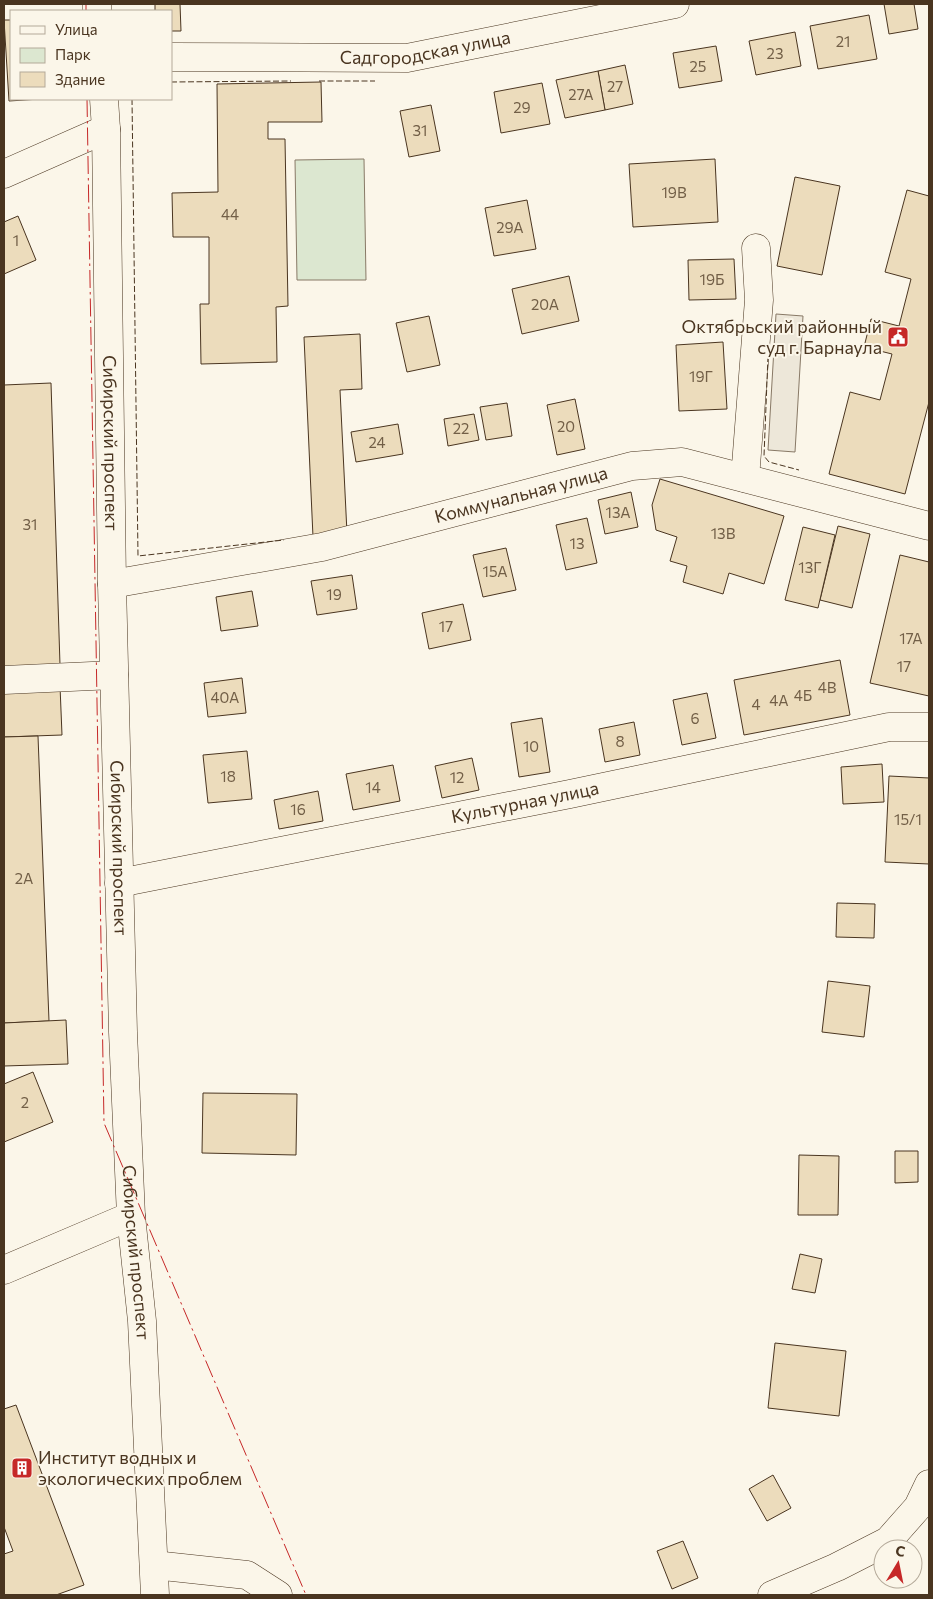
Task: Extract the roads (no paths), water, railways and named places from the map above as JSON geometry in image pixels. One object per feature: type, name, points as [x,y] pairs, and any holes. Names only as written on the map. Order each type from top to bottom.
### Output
[{"type":"street","name":"Садгородская улица","points":[[172,57],[407,58],[675,4]]},
{"type":"street","name":"Сибирский проспект","points":[[104,100],[112,584],[123,1032],[131,1216],[142,1321],[155,1595]]},
{"type":"street","points":[[4,174],[106,129]]},
{"type":"street","points":[[745,478],[759,300],[756,248]]},
{"type":"street","name":"Коммунальная улица","points":[[112,584],[322,547],[632,466],[682,462],[929,526]]},
{"type":"street","points":[[4,680],[114,675]]},
{"type":"street","name":"Культурная улица","points":[[119,882],[570,794],[889,727],[929,727]]},
{"type":"street","points":[[4,1270],[131,1216]]},
{"type":"street","points":[[772,1595],[837,1567],[888,1541],[926,1499]]},
{"type":"street","points":[[154,1565],[247,1575],[278,1595]]},
{"type":"place","name":"Октябрьский районный суд г. Барнаула","points":[[898,337]]},
{"type":"place","name":"Институт водных и экологических проблем","points":[[22,1468]]}]
